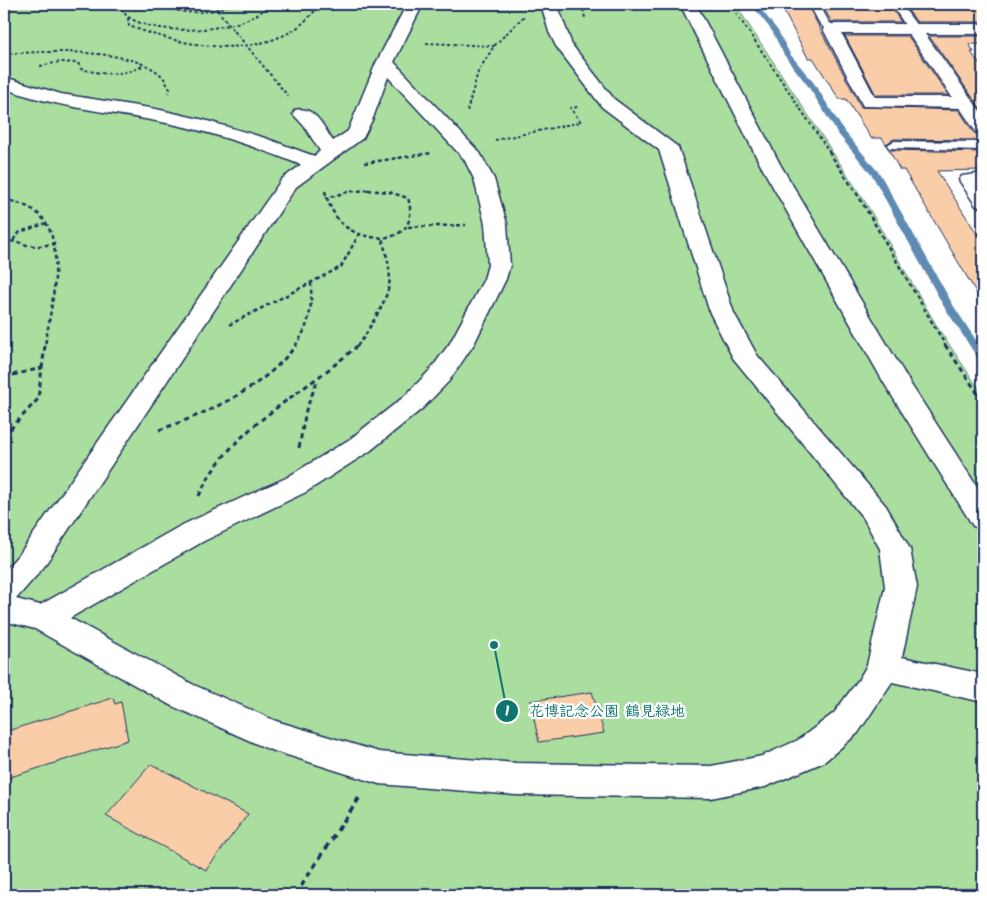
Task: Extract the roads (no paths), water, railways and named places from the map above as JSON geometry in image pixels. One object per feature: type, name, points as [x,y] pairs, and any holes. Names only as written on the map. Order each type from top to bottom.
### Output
[{"type":"street","points":[[4,592],[32,560],[289,183],[356,134],[374,95],[390,52],[415,4]]},
{"type":"street","points":[[688,4],[770,164],[897,383],[983,519]]},
{"type":"street","points":[[4,609],[43,618],[182,695],[268,734],[379,768],[516,779],[712,782],[738,777],[789,762],[830,738],[860,706],[883,667],[897,612],[901,587],[898,561],[890,537],[876,513],[746,358],[722,313],[668,147],[608,103],[564,46],[557,32],[537,9]]},
{"type":"street","points":[[966,103],[869,102],[831,29],[983,29]]},
{"type":"street","points":[[914,30],[983,128]]},
{"type":"street","points":[[43,618],[194,533],[296,485],[389,423],[414,402],[440,375],[477,318],[495,279],[499,265],[496,224],[484,179],[473,157],[390,52]]},
{"type":"street","points":[[10,84],[64,102],[158,115],[324,157]]},
{"type":"street","points":[[302,114],[322,136],[324,157]]},
{"type":"street","points":[[983,179],[969,180],[983,202]]},
{"type":"street","points":[[883,667],[983,688]]},
{"type":"lane","points":[[814,4],[831,29]]},
{"type":"lane","points":[[896,4],[914,30]]},
{"type":"lane","points":[[894,145],[983,146]]},
{"type":"waterway","points":[[754,4],[775,31],[787,55],[811,85],[841,132],[876,174],[948,305],[983,358]]},
{"type":"place","name":"花博記念公園 鶴見緑地","points":[[494,645]]}]
